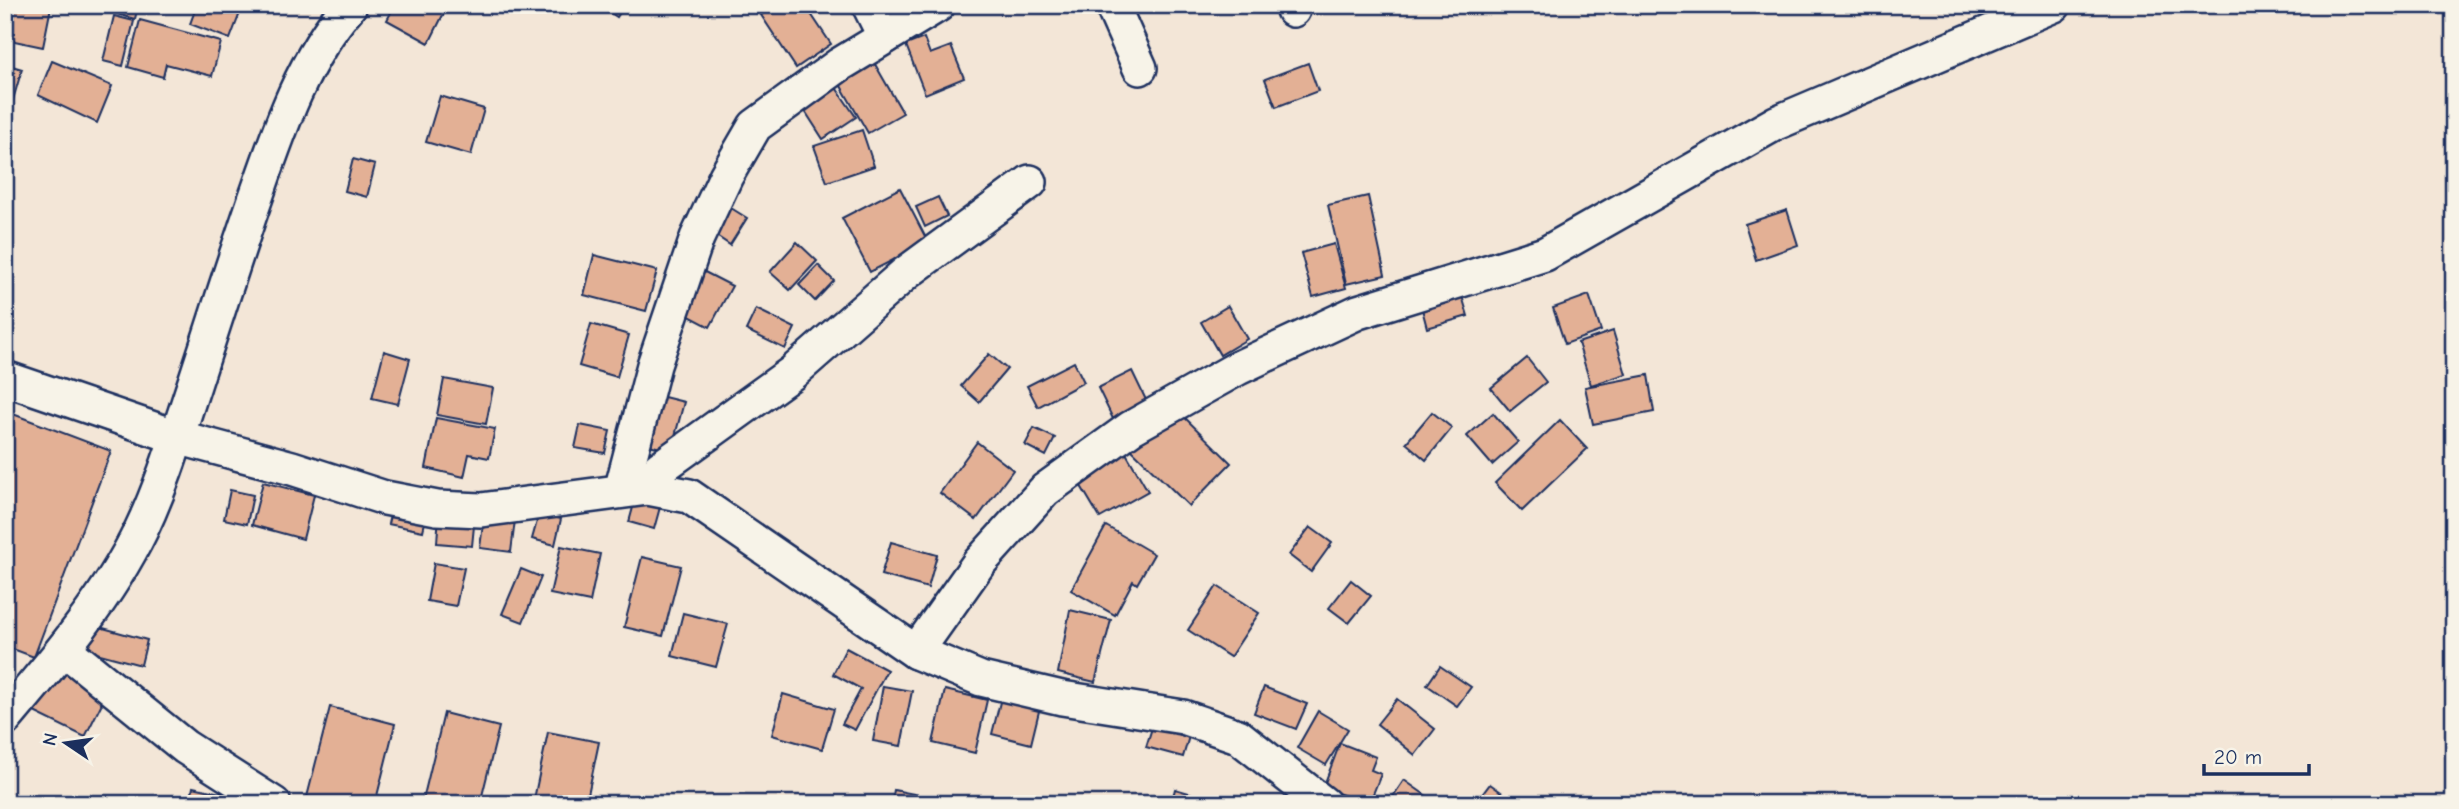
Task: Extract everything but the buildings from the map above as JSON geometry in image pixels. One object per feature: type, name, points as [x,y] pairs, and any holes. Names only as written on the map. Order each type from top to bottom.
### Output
[{"type":"street","points":[[5,719],[64,649],[109,586],[141,529],[177,437],[272,150],[308,64],[331,28],[351,5]]},
{"type":"street","points":[[869,5],[886,37]]},
{"type":"street","points":[[634,489],[654,365],[697,238],[726,176],[755,126],[797,95],[937,5]]},
{"type":"street","points":[[1112,5],[1140,68]]},
{"type":"street","points":[[916,652],[979,563],[1045,490],[1131,428],[1238,369],[1358,312],[1545,254],[1776,123],[2053,5]]},
{"type":"street","points":[[634,489],[792,373],[906,273],[1030,182]]},
{"type":"street","points":[[5,379],[177,437],[385,498],[437,508],[481,510],[634,489],[689,496],[916,652],[981,680],[1062,698],[1183,717],[1237,736],[1324,804]]},
{"type":"street","points":[[64,649],[185,747],[274,804]]}]
